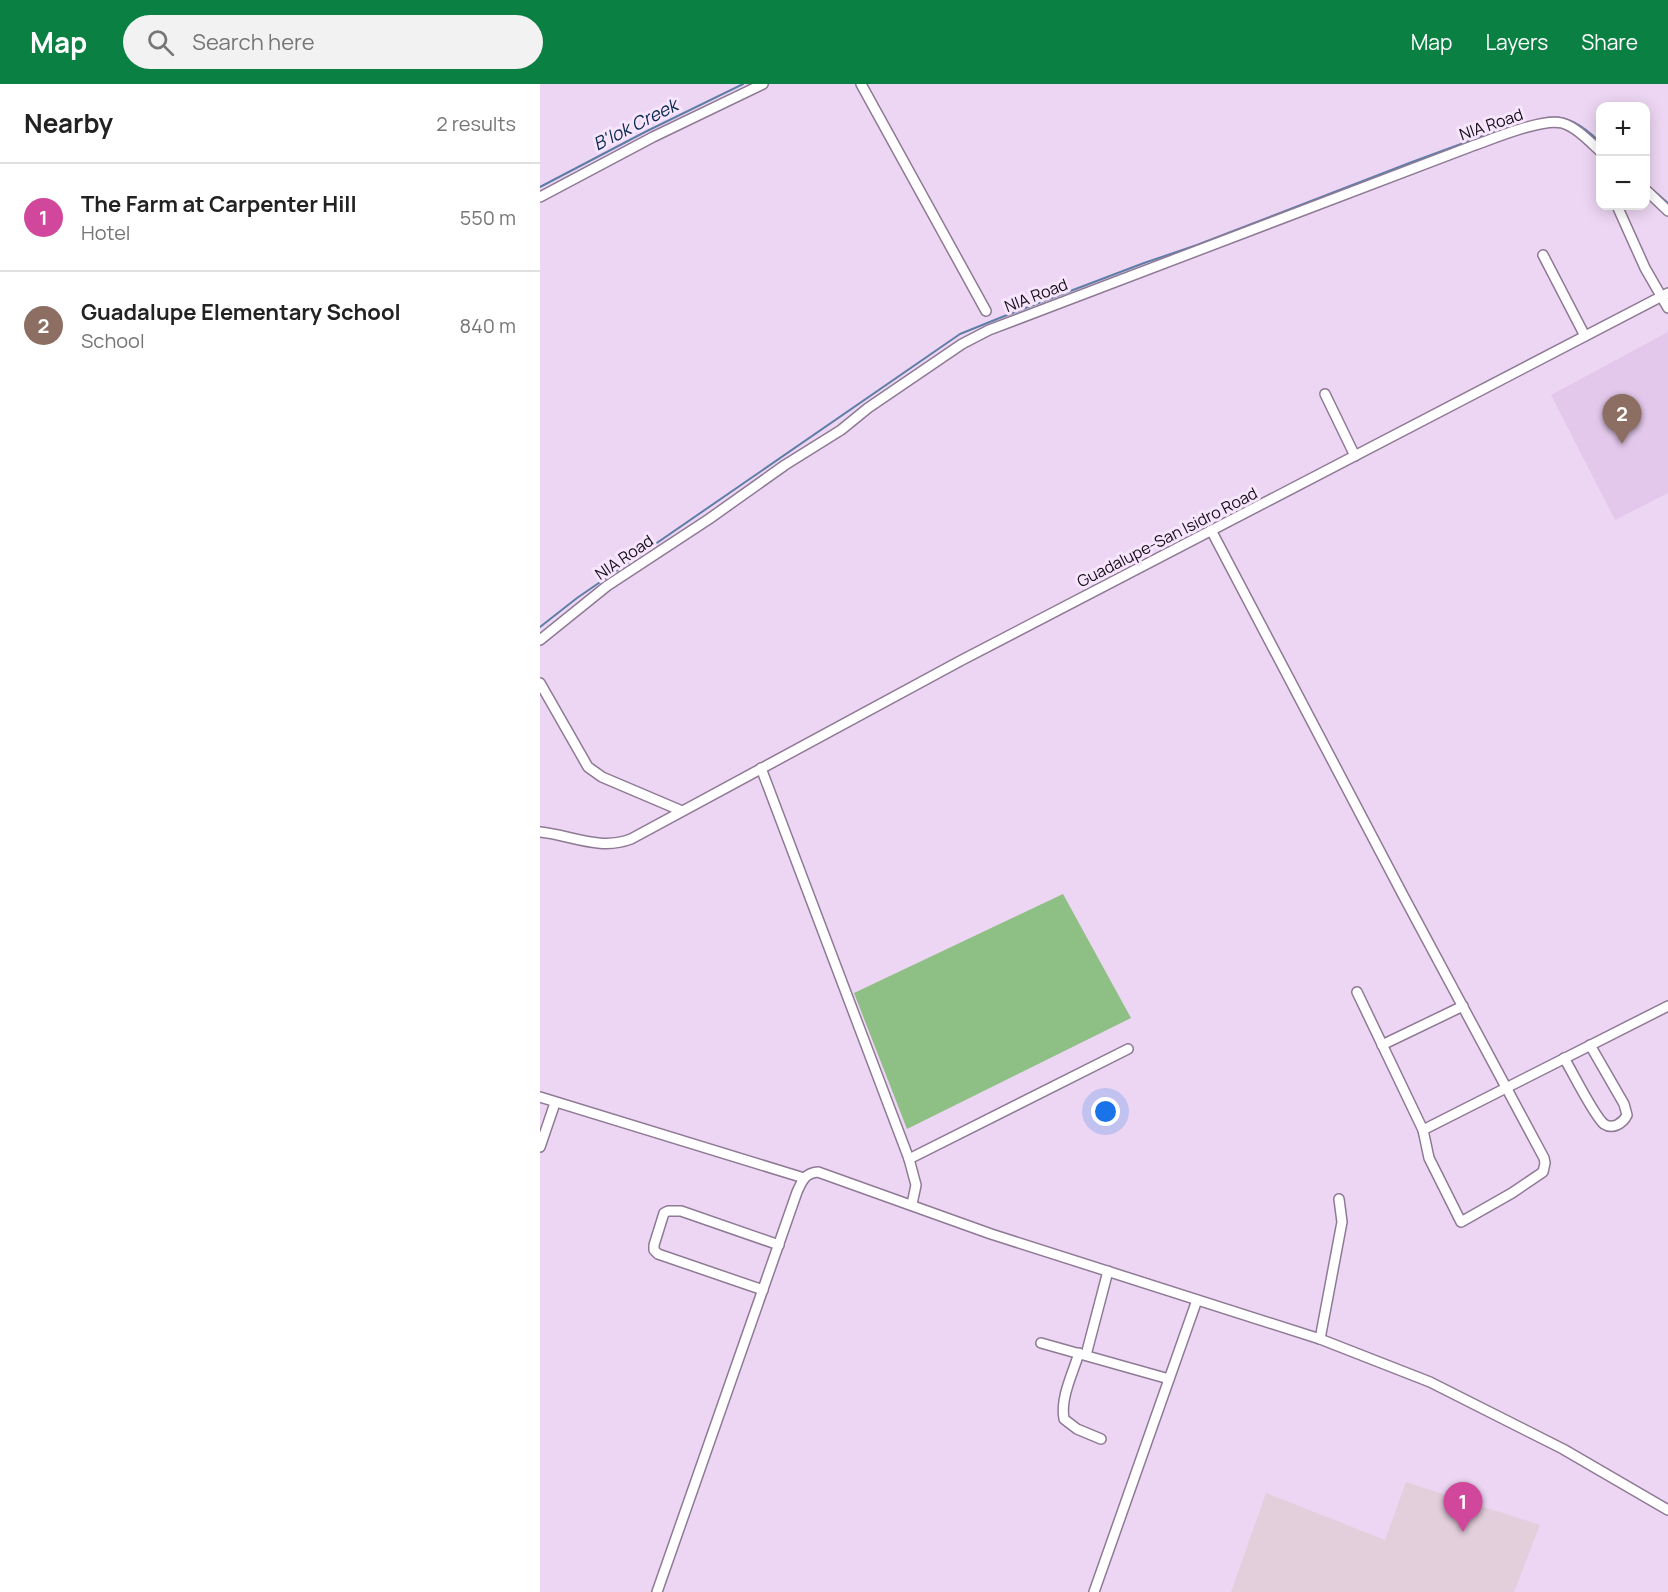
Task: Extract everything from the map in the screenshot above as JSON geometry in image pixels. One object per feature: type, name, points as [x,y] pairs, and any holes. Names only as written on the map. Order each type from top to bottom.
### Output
[{"type":"street","points":[[540,197],[653,137],[763,84]]},
{"type":"street","points":[[861,84],[986,311]]},
{"type":"street","name":"NIA Road","points":[[540,640],[607,586],[709,519],[785,465],[841,430],[868,408],[962,344],[989,330],[1475,145],[1529,127],[1548,122],[1565,123],[1596,148]]},
{"type":"street","points":[[1650,194],[1668,211]]},
{"type":"street","points":[[1619,210],[1645,268],[1665,294],[1668,308]]},
{"type":"street","points":[[1543,255],[1585,336]]},
{"type":"street","name":"Guadalupe-San Isidro Road","points":[[540,832],[590,843],[617,843],[631,839],[962,660],[1665,294]]},
{"type":"street","points":[[1325,394],[1355,456]]},
{"type":"street","points":[[1211,530],[1544,1158],[1545,1167],[1538,1176],[1461,1222],[1429,1158],[1423,1130],[1357,992]]},
{"type":"street","points":[[540,683],[567,734],[588,767],[602,777],[682,811]]},
{"type":"street","points":[[761,768],[909,1159],[916,1185],[912,1204]]},
{"type":"street","points":[[1382,1045],[1463,1006]]},
{"type":"street","points":[[1423,1130],[1668,1006]]},
{"type":"street","points":[[1564,1058],[1598,1117],[1608,1125],[1620,1124],[1627,1115],[1624,1104],[1590,1045]]},
{"type":"street","points":[[909,1159],[1128,1049]]},
{"type":"street","points":[[540,1097],[804,1178]]},
{"type":"street","points":[[540,1147],[555,1103]]},
{"type":"street","points":[[657,1592],[779,1245],[804,1178],[812,1173],[826,1174],[992,1233],[1320,1339],[1430,1382],[1563,1449],[1668,1510]]},
{"type":"street","points":[[1320,1339],[1342,1222],[1339,1199]]},
{"type":"street","points":[[763,1290],[658,1254],[654,1250],[654,1245],[664,1213],[681,1210],[779,1245]]},
{"type":"street","points":[[1101,1439],[1077,1429],[1064,1419],[1064,1402],[1108,1271]]},
{"type":"street","points":[[1094,1592],[1197,1300]]},
{"type":"street","points":[[1041,1343],[1169,1379]]},
{"type":"shaded area","points":[[1668,332],[1668,493],[1615,520],[1551,395]]},
{"type":"shaded area","points":[[1406,1482],[1540,1525],[1514,1592],[1231,1592],[1266,1493],[1385,1540]]},
{"type":"green space","points":[[1063,894],[1131,1018],[907,1129],[854,993]]},
{"type":"waterway","name":"B'lok Creek","points":[[540,187],[743,84]]},
{"type":"waterway","points":[[1543,119],[1567,120],[1588,131],[1596,138]]},
{"type":"waterway","points":[[540,627],[577,598],[960,334],[1412,162],[1512,127]]},
{"type":"waterway","points":[[1650,187],[1668,203]]},
{"type":"place","name":"Guadalupe Elementary School","points":[[1622,444]]},
{"type":"place","name":"The Farm at Carpenter Hill","points":[[1463,1532]]}]
